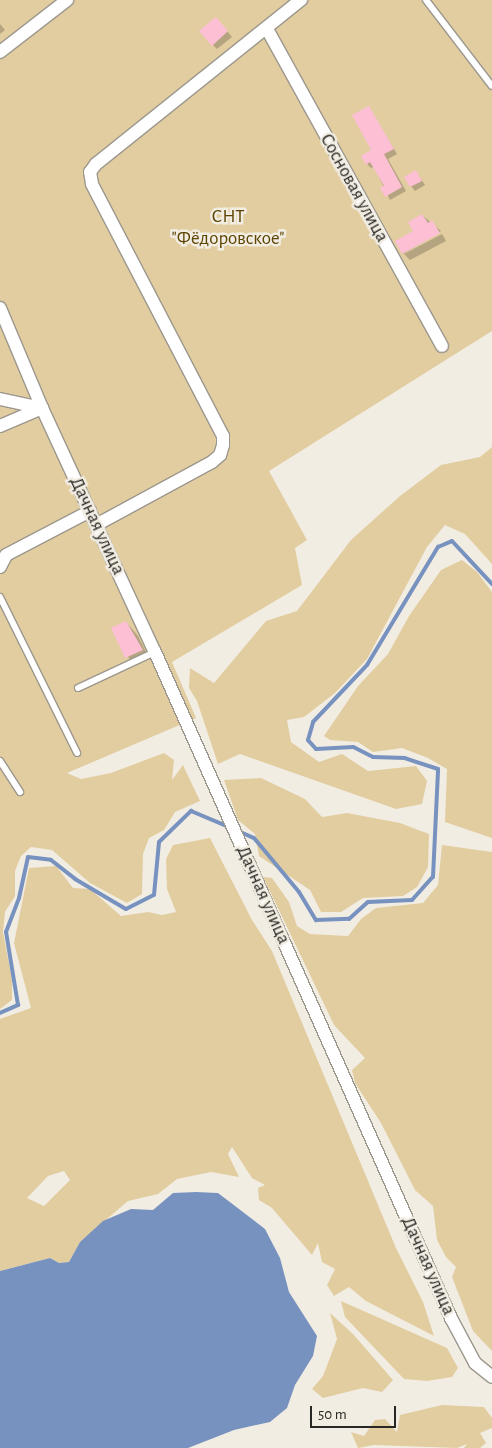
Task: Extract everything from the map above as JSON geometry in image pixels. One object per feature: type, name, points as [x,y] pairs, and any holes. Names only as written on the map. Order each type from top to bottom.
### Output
[{"type":"street","points":[[0,52],[66,0]]},
{"type":"street","points":[[96,525],[212,462],[220,455],[223,436],[92,184],[90,172],[96,164],[301,0]]},
{"type":"street","name":"Сосновая улица","points":[[267,29],[442,346]]},
{"type":"street","name":"Дачная улица","points":[[0,308],[42,408],[155,652],[447,1310],[475,1363],[492,1377]]},
{"type":"street","points":[[0,399],[42,408]]},
{"type":"street","points":[[0,426],[42,408]]},
{"type":"street","points":[[0,567],[6,555],[90,511]]},
{"type":"lane","points":[[426,0],[492,86]]},
{"type":"lane","points":[[0,597],[77,753]]},
{"type":"lane","points":[[78,688],[155,652]]},
{"type":"lane","points":[[0,761],[20,792]]},
{"type":"green space","name":"СНТ \"Фёдоровское\"","points":[[0,0],[492,0],[492,331],[269,471],[307,540],[295,548],[302,585],[172,662],[196,718],[67,773],[81,779],[111,773],[164,753],[174,760],[172,780],[183,765],[200,801],[175,812],[164,830],[149,838],[143,854],[142,894],[127,903],[90,883],[52,850],[31,847],[21,856],[15,871],[15,896],[5,912],[3,932],[12,980],[12,1000],[0,1009]]},
{"type":"green space","points":[[492,447],[492,564],[465,534],[445,525],[427,547],[367,659],[335,693],[304,717],[287,720],[291,742],[319,762],[342,754],[368,771],[416,766],[427,781],[422,804],[396,809],[240,754],[218,764],[197,701],[189,688],[190,668],[214,683],[266,621],[297,611],[351,540],[400,496],[441,465],[480,457]]},
{"type":"green space","points":[[462,560],[477,572],[492,592],[492,838],[445,822],[447,769],[428,758],[402,748],[373,752],[358,742],[330,740],[324,736],[358,686],[388,654],[409,616],[441,570]]},
{"type":"green space","points":[[261,778],[305,799],[322,817],[347,813],[400,823],[429,834],[428,867],[417,887],[403,896],[363,898],[341,912],[321,912],[310,890],[259,856],[255,834],[238,820],[224,780]]},
{"type":"green space","points":[[210,838],[252,920],[272,951],[396,1248],[423,1302],[434,1336],[366,1301],[349,1287],[334,1296],[327,1285],[335,1269],[322,1262],[318,1243],[312,1255],[272,1208],[259,1200],[258,1188],[265,1185],[252,1178],[232,1147],[228,1154],[239,1177],[211,1172],[177,1179],[158,1194],[128,1201],[80,1242],[69,1262],[59,1263],[50,1258],[0,1271],[0,1019],[31,1008],[14,943],[29,868],[56,866],[73,888],[90,889],[121,916],[148,912],[162,915],[176,912],[167,889],[166,859],[173,845]],"holes":[[[64,1171],[70,1180],[44,1206],[27,1198],[48,1176]]]},
{"type":"green space","points":[[442,845],[492,852],[492,1351],[473,1331],[452,1277],[456,1267],[446,1257],[437,1240],[433,1206],[415,1190],[381,1123],[355,1083],[352,1070],[365,1058],[334,1025],[263,877],[272,878],[289,902],[297,926],[310,934],[348,936],[361,919],[376,908],[423,903],[438,885]]},
{"type":"green space","points":[[341,1301],[447,1348],[458,1368],[452,1377],[427,1381],[404,1379],[345,1317]]},
{"type":"green space","points":[[330,1313],[353,1334],[393,1380],[382,1392],[363,1388],[323,1398],[312,1389],[323,1376],[337,1339]]},
{"type":"green space","points":[[442,1405],[484,1407],[492,1418],[492,1428],[480,1433],[486,1443],[480,1448],[464,1448],[467,1444],[457,1448],[374,1445],[358,1448],[351,1432],[364,1436],[375,1420],[385,1419],[397,1432],[400,1415]]},
{"type":"water","points":[[173,1193],[218,1193],[265,1229],[280,1258],[289,1292],[317,1336],[313,1356],[295,1385],[287,1408],[270,1422],[234,1430],[188,1448],[0,1448],[0,1271],[50,1258],[59,1263],[69,1262],[80,1242],[103,1221],[131,1209],[153,1210]]},
{"type":"building","points":[[216,17],[228,31],[212,46],[199,31]]},
{"type":"building","points":[[369,106],[394,149],[384,154],[402,187],[385,197],[380,188],[384,186],[370,162],[366,165],[361,156],[371,150],[352,115]]},
{"type":"building","points":[[416,170],[422,181],[410,187],[404,177]]},
{"type":"building","points":[[422,214],[428,223],[432,220],[440,233],[402,254],[395,241],[413,231],[408,222]]},
{"type":"building","points":[[126,621],[143,650],[125,658],[111,628]]},
{"type":"waterway","points":[[238,831],[254,838],[299,892],[316,920],[349,919],[368,902],[412,900],[433,877],[438,769],[405,758],[373,757],[353,747],[316,749],[308,740],[313,722],[367,665],[438,547],[452,541],[492,584]]},
{"type":"waterway","points":[[0,1013],[18,1005],[6,932],[19,898],[28,857],[51,860],[75,879],[126,909],[154,895],[159,842],[191,811],[229,827]]}]
